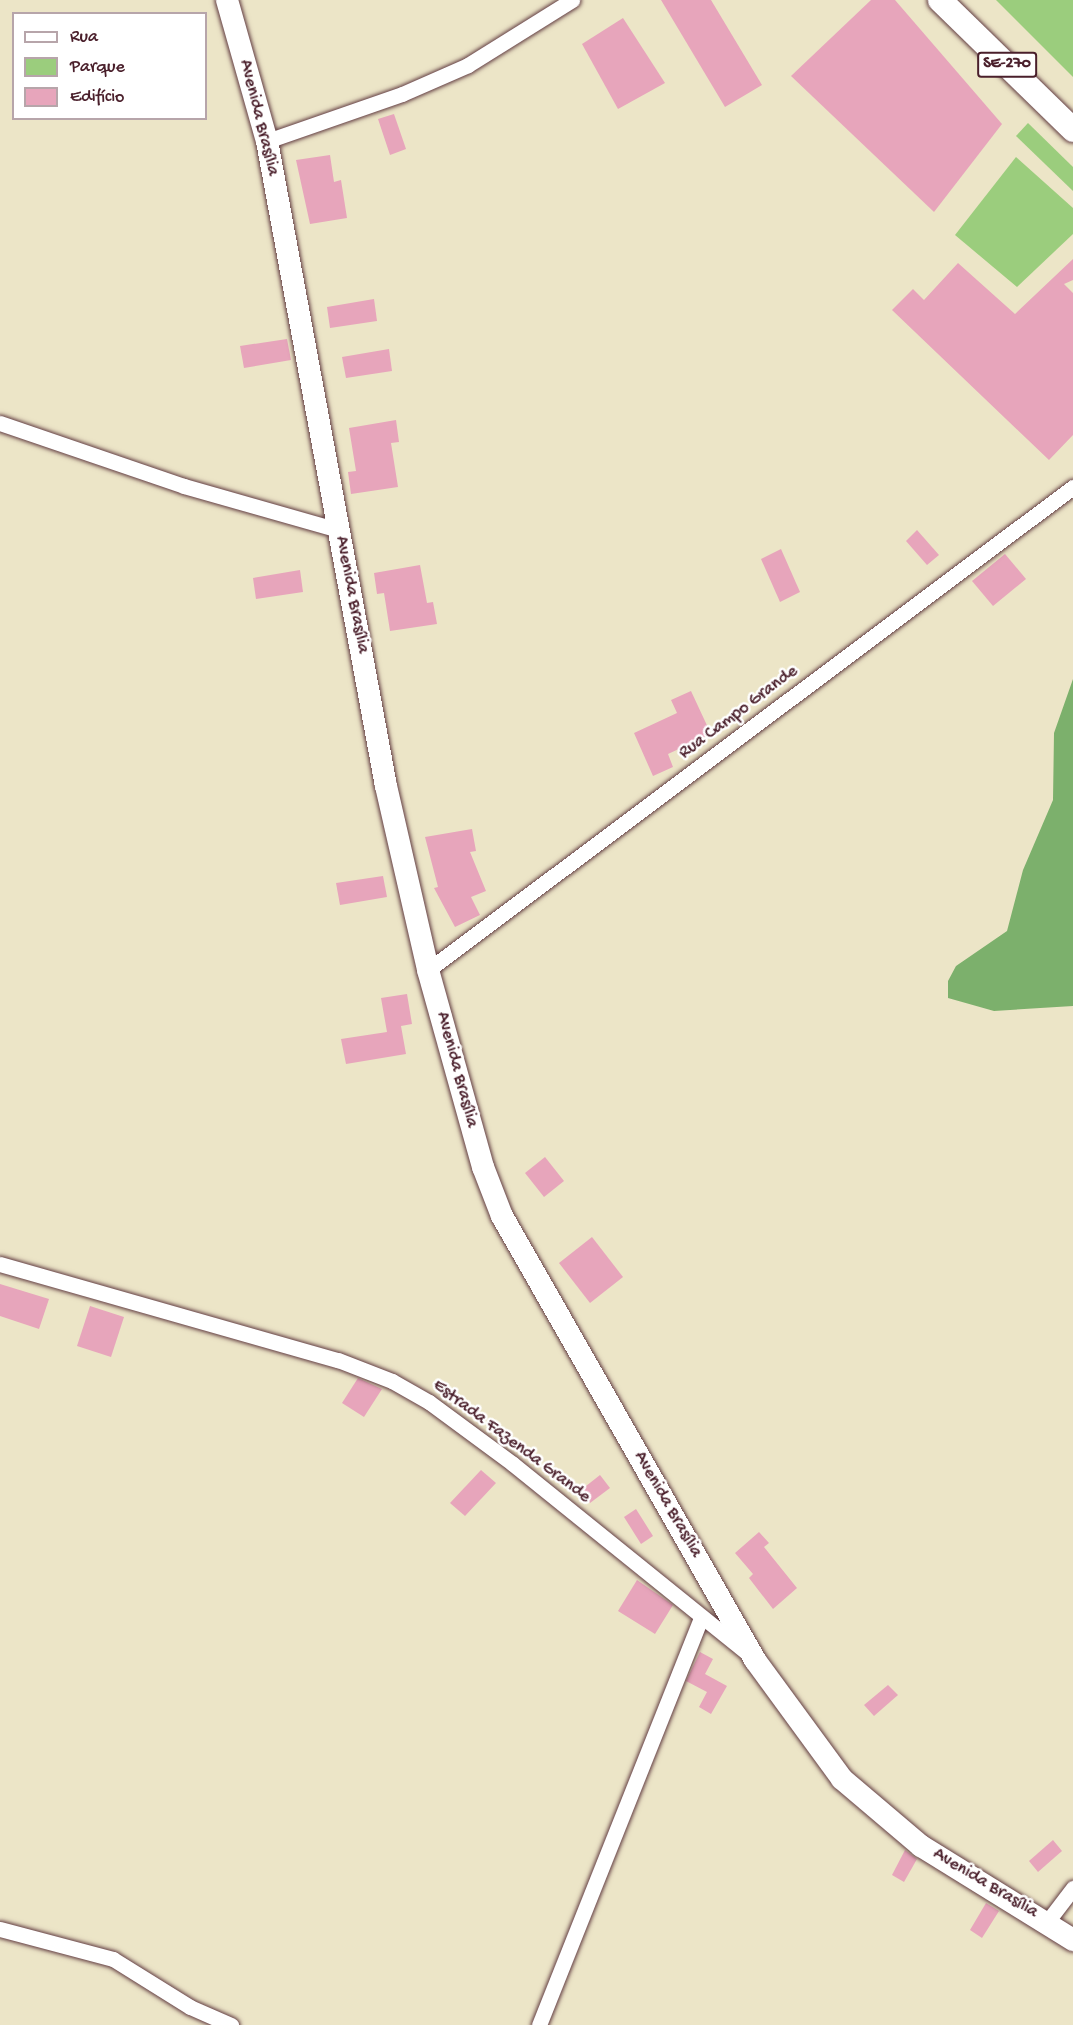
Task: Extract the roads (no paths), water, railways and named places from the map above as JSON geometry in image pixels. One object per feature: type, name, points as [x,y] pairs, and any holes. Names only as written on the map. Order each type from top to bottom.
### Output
[{"type":"main road","name":"Avenida Brasília","points":[[227,0],[267,141],[386,786],[428,970],[483,1167],[502,1216],[755,1659],[842,1779],[921,1846],[1073,1940]]},
{"type":"main road","name":"SE-270","points":[[940,0],[1073,130]]},
{"type":"street","points":[[267,141],[402,94],[468,65],[572,0]]},
{"type":"street","points":[[0,423],[184,486],[338,530]]},
{"type":"street","name":"Rua Campo Grande","points":[[428,970],[1073,487]]},
{"type":"street","name":"Estrada Fazenda Grande","points":[[0,1264],[338,1360],[392,1381],[429,1402],[513,1464],[755,1659]]},
{"type":"street","points":[[538,2025],[701,1617]]},
{"type":"street","points":[[1047,1922],[1073,1888]]},
{"type":"street","points":[[0,1929],[113,1959],[190,2007],[231,2025]]}]
